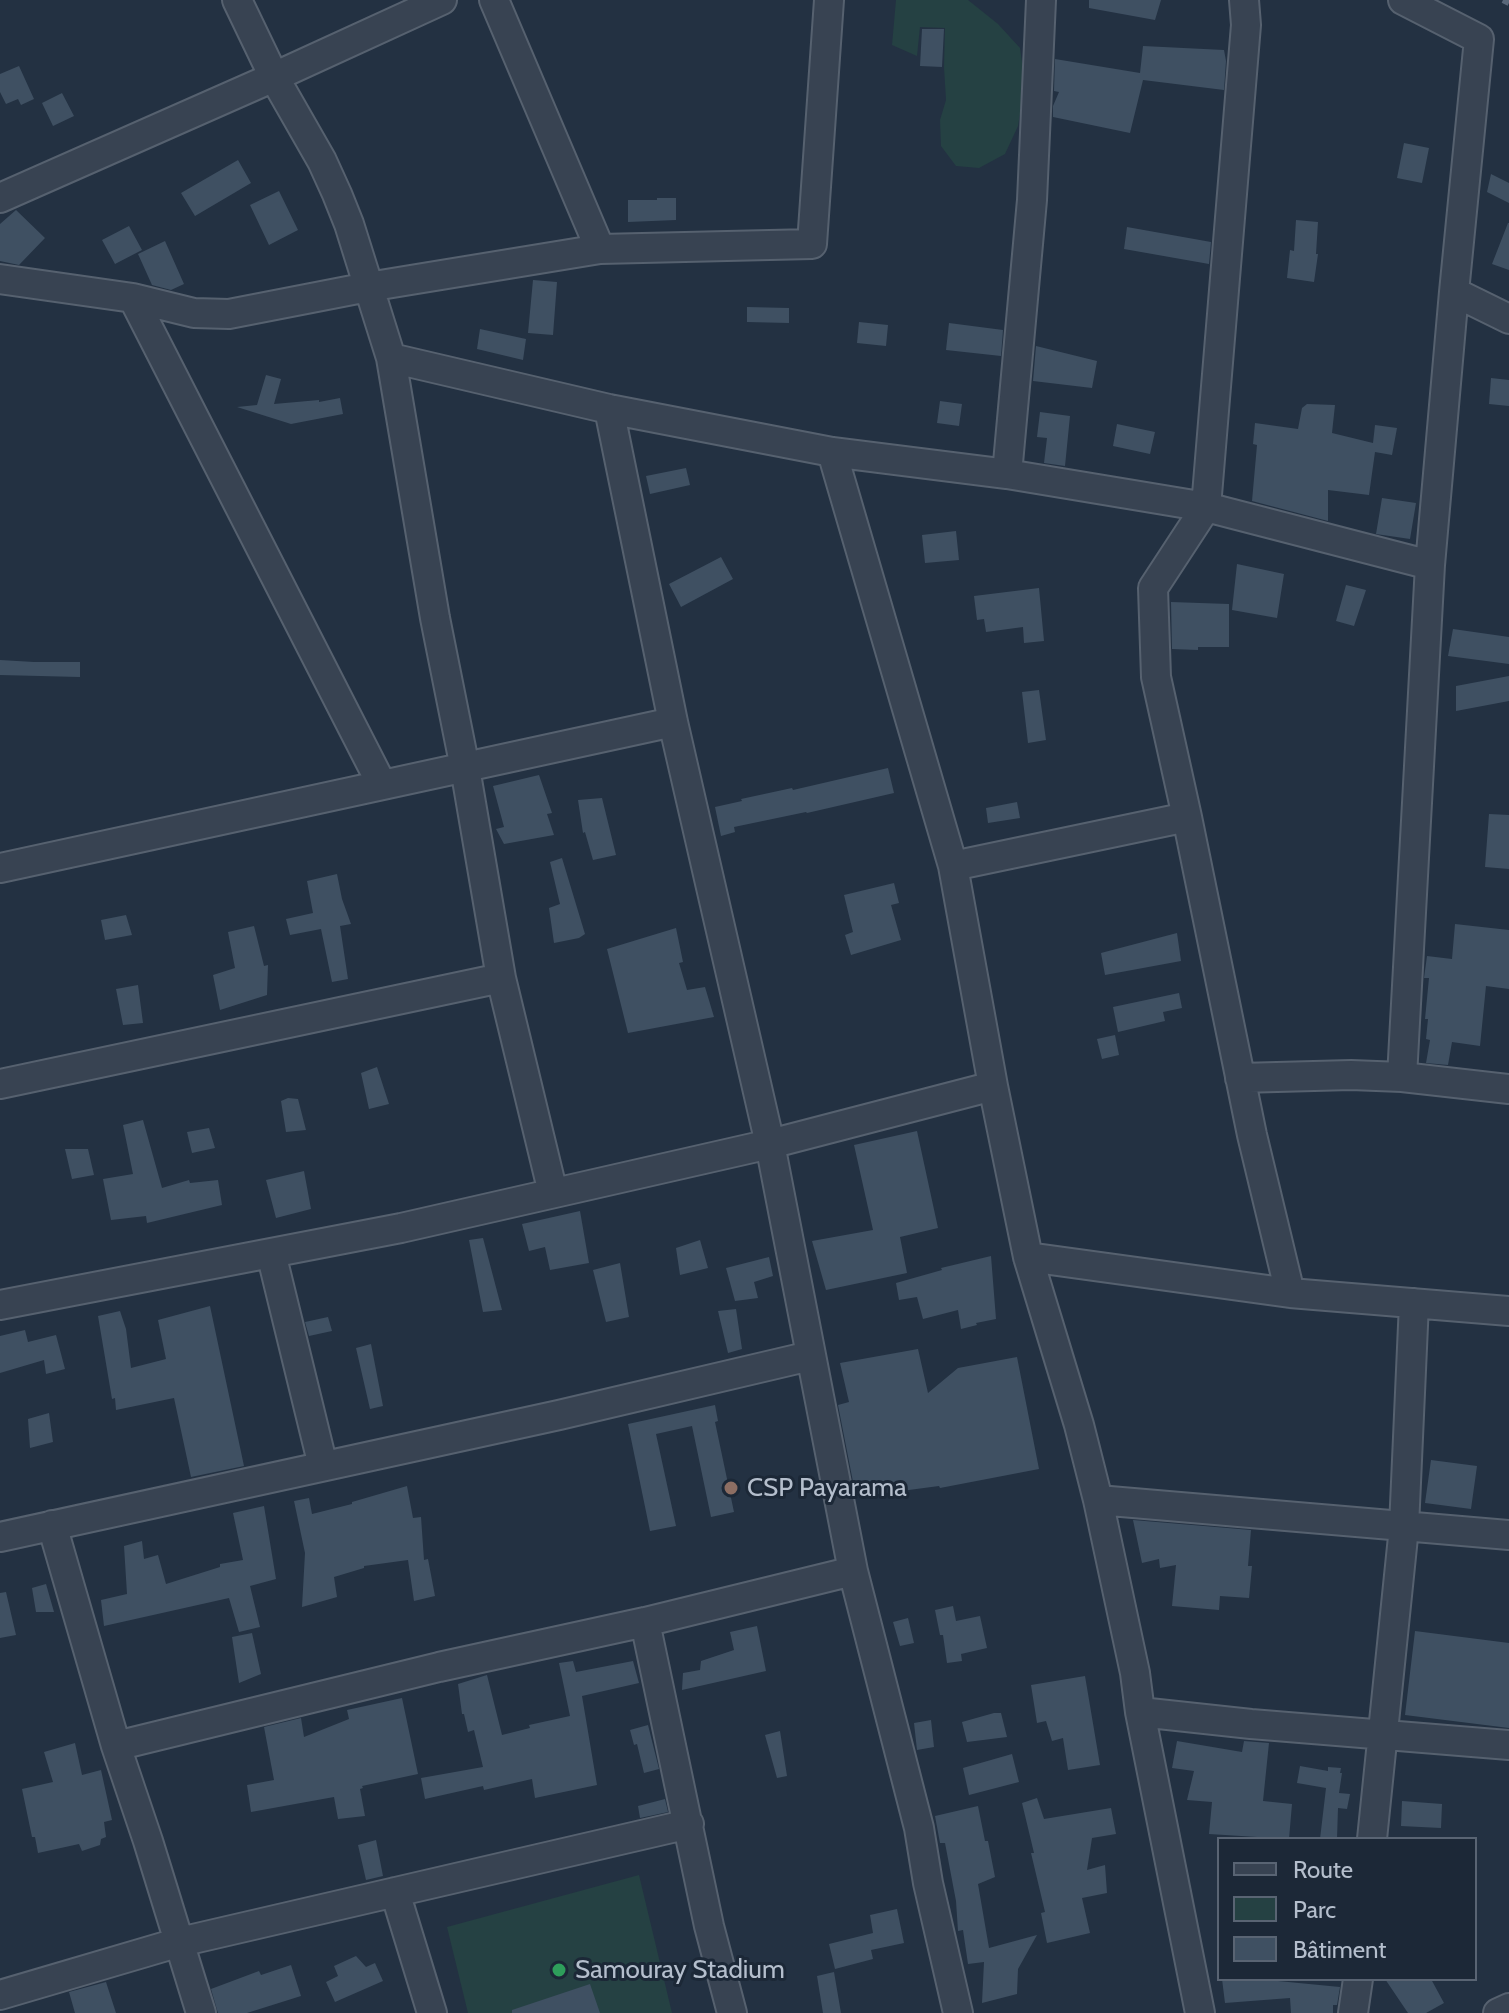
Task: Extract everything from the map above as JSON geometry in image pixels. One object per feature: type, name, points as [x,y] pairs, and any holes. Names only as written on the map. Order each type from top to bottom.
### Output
[{"type":"street","points":[[237,0],[337,194],[391,358],[501,978],[553,1193]]},
{"type":"street","points":[[0,198],[442,0]]},
{"type":"street","points":[[494,0],[600,249]]},
{"type":"street","points":[[0,279],[133,298],[194,313],[229,314],[368,287],[600,249],[812,244],[829,0]]},
{"type":"street","points":[[1007,474],[1032,200],[1041,0]]},
{"type":"street","points":[[1244,0],[1246,25],[1206,507],[1153,588],[1156,677],[1252,1135],[1290,1293]]},
{"type":"street","points":[[1402,1077],[1430,565],[1479,39],[1403,0]]},
{"type":"street","points":[[1454,292],[1509,319]]},
{"type":"street","points":[[133,298],[382,785]]},
{"type":"street","points":[[391,358],[609,409],[832,452],[1007,474],[1206,507],[1430,565]]},
{"type":"street","points":[[609,409],[673,722],[770,1144],[853,1571],[919,1828],[928,1883],[958,2013]]},
{"type":"street","points":[[832,452],[953,866],[1028,1257],[1079,1425],[1098,1500],[1135,1673],[1140,1712],[1200,2013]]},
{"type":"street","points":[[0,868],[673,722]]},
{"type":"street","points":[[953,866],[1187,817]]},
{"type":"street","points":[[0,1084],[501,978]]},
{"type":"street","points":[[1240,1078],[1402,1077],[1509,1089]]},
{"type":"street","points":[[0,1305],[401,1228],[770,1144],[993,1086]]},
{"type":"street","points":[[271,1253],[323,1466]]},
{"type":"street","points":[[1028,1257],[1290,1293],[1509,1311]]},
{"type":"street","points":[[1372,1837],[1404,1527],[1414,1303]]},
{"type":"street","points":[[0,1537],[559,1415],[810,1356]]},
{"type":"street","points":[[1098,1500],[1509,1535]]},
{"type":"street","points":[[52,1525],[116,1746],[201,2013]]},
{"type":"street","points":[[116,1746],[853,1571]]},
{"type":"street","points":[[645,1622],[709,1926],[732,2013]]},
{"type":"street","points":[[1140,1712],[1509,1745]]},
{"type":"street","points":[[0,1995],[180,1942],[689,1824]]},
{"type":"street","points":[[395,1892],[432,2013]]},
{"type":"street","points":[[1353,2013],[1358,1981]]},
{"type":"street","points":[[1498,2013],[1509,2008]]},
{"type":"green space","points":[[896,0],[968,0],[998,24],[1020,48],[1025,82],[1018,126],[1005,154],[979,168],[956,166],[941,146],[940,120],[946,100],[945,28],[920,27],[917,56],[892,45]]},
{"type":"green space","name":"Samouray Stadium","points":[[639,1875],[672,2013],[468,2013],[447,1927]]},
{"type":"building","points":[[1089,0],[1161,0],[1155,20],[1089,8]]},
{"type":"building","points":[[922,29],[944,29],[942,67],[920,66]]},
{"type":"building","points":[[1143,46],[1224,50],[1224,90],[1143,80],[1130,133],[1053,117],[1053,106],[1059,92],[1054,91],[1055,59],[1140,73]]},
{"type":"building","points":[[19,66],[34,99],[21,105],[18,99],[6,104],[0,92],[0,74]]},
{"type":"building","points":[[62,93],[74,116],[53,126],[42,103]]},
{"type":"building","points":[[1404,143],[1429,148],[1422,183],[1397,178]]},
{"type":"building","points":[[238,160],[251,183],[195,216],[181,193]]},
{"type":"building","points":[[1491,174],[1509,183],[1509,203],[1487,192]]},
{"type":"building","points":[[279,191],[298,230],[269,245],[250,205]]},
{"type":"building","points":[[676,198],[676,220],[628,222],[628,200]]},
{"type":"building","points":[[16,210],[45,238],[19,265],[0,261],[0,224]]},
{"type":"building","points":[[1296,220],[1318,222],[1314,282],[1287,278],[1290,250],[1294,251]]},
{"type":"building","points":[[1509,223],[1509,270],[1492,264]]},
{"type":"building","points":[[129,226],[142,250],[115,264],[102,240]]},
{"type":"building","points":[[1127,227],[1211,242],[1209,264],[1124,249]]},
{"type":"building","points":[[165,241],[184,284],[171,290],[152,285],[138,254]]},
{"type":"building","points":[[533,280],[557,282],[553,335],[528,333]]},
{"type":"building","points":[[747,307],[789,308],[789,323],[747,322]]},
{"type":"building","points":[[859,322],[888,325],[886,346],[857,343]]},
{"type":"building","points":[[949,323],[1003,330],[1001,356],[946,350]]},
{"type":"building","points":[[480,329],[526,339],[523,360],[477,349]]},
{"type":"building","points":[[1036,346],[1097,361],[1092,388],[1033,381]]},
{"type":"building","points":[[266,375],[281,379],[274,404],[340,398],[343,414],[291,424],[237,407],[257,405]]},
{"type":"building","points":[[1491,378],[1509,380],[1509,406],[1489,404]]},
{"type":"building","points":[[940,401],[962,404],[959,426],[937,423]]},
{"type":"building","points":[[1307,404],[1335,405],[1332,433],[1373,443],[1375,425],[1397,428],[1392,455],[1375,452],[1369,495],[1328,490],[1328,521],[1252,501],[1257,445],[1253,444],[1255,423],[1298,429],[1302,408]]},
{"type":"building","points":[[1040,412],[1070,416],[1065,466],[1044,463],[1047,438],[1037,437]]},
{"type":"building","points":[[1117,424],[1155,432],[1150,454],[1113,446]]},
{"type":"building","points":[[686,468],[690,485],[650,494],[646,476]]},
{"type":"building","points":[[1382,498],[1416,503],[1410,539],[1376,534]]},
{"type":"building","points":[[956,531],[959,560],[925,563],[922,535]]},
{"type":"building","points":[[721,557],[733,579],[681,607],[669,584]]},
{"type":"building","points":[[1237,564],[1284,574],[1277,618],[1232,610]]},
{"type":"building","points":[[1346,585],[1366,590],[1354,626],[1336,621]]},
{"type":"building","points":[[1039,588],[1044,641],[1024,643],[1023,627],[986,632],[984,619],[977,620],[974,596]]},
{"type":"building","points":[[1171,602],[1229,604],[1229,647],[1172,649]]},
{"type":"building","points":[[1453,629],[1509,637],[1509,664],[1448,656]]},
{"type":"building","points":[[0,660],[80,662],[80,677],[0,675]]},
{"type":"building","points":[[1509,676],[1509,701],[1456,711],[1456,686]]},
{"type":"building","points":[[1039,690],[1046,740],[1028,743],[1022,692]]},
{"type":"building","points":[[888,768],[894,793],[734,827],[735,832],[721,836],[715,807]]},
{"type":"building","points":[[539,775],[552,813],[547,814],[554,835],[504,844],[496,829],[504,827],[493,786]]},
{"type":"building","points":[[602,798],[616,855],[593,860],[583,833],[578,800]]},
{"type":"building","points":[[1017,802],[1020,818],[988,823],[986,808]]},
{"type":"building","points":[[1489,814],[1509,815],[1509,869],[1485,867]]},
{"type":"building","points":[[562,858],[585,934],[554,943],[549,908],[560,904],[550,862]]},
{"type":"building","points":[[337,874],[351,924],[340,926],[348,979],[332,982],[321,929],[290,935],[286,919],[313,913],[307,881]]},
{"type":"building","points":[[894,883],[899,903],[891,905],[901,940],[851,955],[845,935],[853,932],[844,895]]},
{"type":"building","points":[[126,915],[132,935],[105,940],[101,920]]},
{"type":"building","points":[[1455,924],[1509,930],[1509,989],[1486,986],[1480,1046],[1452,1042],[1448,1065],[1426,1063],[1430,1040],[1426,1039],[1428,1019],[1425,1019],[1429,978],[1424,978],[1427,956],[1452,959]]},
{"type":"building","points":[[254,926],[264,966],[268,965],[267,995],[220,1010],[213,975],[235,968],[228,932]]},
{"type":"building","points":[[676,928],[683,962],[679,963],[687,990],[705,987],[714,1017],[628,1033],[607,949]]},
{"type":"building","points":[[1177,933],[1181,961],[1105,975],[1101,953]]},
{"type":"building","points":[[138,985],[143,1023],[123,1025],[116,989]]},
{"type":"building","points":[[1179,993],[1182,1008],[1163,1012],[1165,1021],[1118,1032],[1113,1007]]},
{"type":"building","points":[[1115,1035],[1119,1055],[1102,1059],[1097,1039]]},
{"type":"building","points":[[377,1067],[389,1104],[369,1109],[361,1073]]},
{"type":"building","points":[[298,1099],[306,1130],[286,1132],[281,1101]]},
{"type":"building","points":[[143,1120],[162,1188],[189,1180],[190,1183],[218,1180],[222,1205],[147,1223],[146,1216],[111,1220],[103,1179],[133,1174],[123,1125]]},
{"type":"building","points":[[209,1128],[215,1148],[192,1153],[187,1132]]},
{"type":"building","points":[[917,1131],[938,1228],[900,1237],[907,1273],[826,1290],[812,1241],[873,1230],[854,1145]]},
{"type":"building","points":[[65,1149],[88,1149],[94,1175],[72,1179]]},
{"type":"building","points":[[304,1171],[311,1209],[276,1218],[266,1180]]},
{"type":"building","points":[[580,1211],[589,1263],[550,1270],[545,1247],[529,1251],[522,1224]]},
{"type":"building","points":[[483,1238],[502,1310],[483,1312],[469,1240]]},
{"type":"building","points":[[700,1240],[708,1268],[680,1275],[676,1248]]},
{"type":"building","points":[[991,1256],[996,1319],[961,1329],[958,1310],[923,1319],[917,1297],[899,1300],[896,1283]]},
{"type":"building","points":[[769,1257],[773,1276],[754,1282],[758,1298],[735,1301],[726,1268]]},
{"type":"building","points":[[620,1263],[629,1317],[606,1322],[593,1270]]},
{"type":"building","points":[[210,1306],[244,1466],[191,1477],[174,1398],[116,1410],[98,1316],[120,1311],[126,1329],[131,1368],[166,1359],[158,1320]]},
{"type":"building","points":[[736,1309],[742,1349],[728,1353],[718,1311]]},
{"type":"building","points":[[328,1317],[332,1331],[309,1336],[305,1322]]},
{"type":"building","points":[[25,1330],[28,1342],[56,1335],[65,1369],[46,1374],[44,1360],[0,1373],[0,1336]]},
{"type":"building","points":[[371,1344],[383,1406],[370,1409],[356,1348]]},
{"type":"building","points":[[918,1349],[928,1393],[958,1368],[1017,1357],[1039,1469],[940,1488],[856,1497],[838,1405],[849,1402],[840,1363]]},
{"type":"building","points":[[715,1405],[718,1421],[715,1422],[734,1512],[711,1517],[692,1426],[656,1434],[676,1526],[650,1531],[628,1424]]},
{"type":"building","points":[[49,1413],[53,1442],[30,1448],[28,1419]]},
{"type":"building","points":[[1431,1460],[1477,1466],[1471,1509],[1425,1503]]},
{"type":"building","points":[[407,1486],[413,1518],[421,1517],[424,1560],[428,1559],[435,1596],[414,1601],[408,1560],[364,1566],[334,1577],[337,1597],[302,1607],[305,1553],[294,1501],[309,1498],[312,1514]]},
{"type":"building","points":[[264,1506],[276,1579],[250,1586],[260,1627],[239,1632],[229,1598],[104,1626],[101,1600],[127,1594],[124,1546],[142,1541],[144,1559],[158,1555],[166,1584],[220,1567],[220,1564],[243,1560],[233,1513]]},
{"type":"building","points":[[1133,1520],[1251,1530],[1249,1598],[1220,1596],[1219,1610],[1172,1606],[1176,1565],[1160,1568],[1159,1559],[1142,1563]]},
{"type":"building","points":[[46,1584],[54,1612],[36,1612],[32,1588]]},
{"type":"building","points":[[6,1592],[16,1635],[0,1638],[0,1593]]},
{"type":"building","points":[[953,1606],[956,1621],[980,1616],[987,1648],[961,1654],[962,1661],[947,1663],[935,1610]]},
{"type":"building","points":[[908,1618],[914,1643],[900,1646],[893,1622]]},
{"type":"building","points":[[757,1626],[766,1671],[682,1690],[683,1673],[700,1670],[701,1661],[734,1650],[730,1632]]},
{"type":"building","points":[[1415,1631],[1509,1643],[1509,1728],[1405,1715]]},
{"type":"building","points":[[252,1633],[261,1674],[239,1683],[232,1637]]},
{"type":"building","points":[[573,1661],[576,1672],[633,1661],[639,1683],[582,1696],[597,1785],[535,1798],[532,1779],[425,1799],[421,1778],[483,1767],[474,1730],[468,1732],[462,1714],[458,1684],[487,1675],[502,1735],[570,1716],[559,1663]]},
{"type":"building","points":[[1085,1676],[1100,1765],[1068,1770],[1063,1738],[1052,1741],[1046,1721],[1037,1723],[1031,1685]]},
{"type":"building","points":[[402,1698],[418,1774],[362,1786],[365,1816],[338,1819],[334,1797],[251,1812],[247,1785],[274,1780],[264,1727],[301,1718],[304,1737],[349,1719],[347,1710]]},
{"type":"building","points":[[1001,1713],[1007,1737],[967,1742],[962,1722]]},
{"type":"building","points":[[931,1720],[934,1747],[917,1750],[914,1723]]},
{"type":"building","points":[[648,1725],[659,1769],[644,1773],[630,1730]]},
{"type":"building","points":[[780,1731],[787,1776],[777,1778],[765,1735]]},
{"type":"building","points":[[1177,1741],[1242,1752],[1244,1741],[1269,1743],[1263,1801],[1292,1804],[1289,1837],[1209,1834],[1212,1802],[1187,1800],[1194,1771],[1172,1768]]},
{"type":"building","points":[[75,1743],[82,1775],[101,1770],[112,1820],[104,1822],[106,1837],[101,1839],[100,1845],[82,1851],[79,1844],[38,1853],[22,1789],[53,1782],[44,1752]]},
{"type":"building","points":[[1012,1754],[1019,1782],[969,1795],[963,1768]]},
{"type":"building","points":[[1300,1766],[1328,1771],[1328,1767],[1341,1768],[1339,1793],[1350,1794],[1347,1809],[1338,1808],[1337,1837],[1320,1837],[1326,1788],[1297,1783]]},
{"type":"building","points":[[1037,1798],[1044,1819],[1111,1808],[1116,1834],[1092,1838],[1087,1870],[1105,1865],[1107,1893],[1082,1898],[1090,1933],[1047,1943],[1041,1913],[1045,1912],[1022,1803]]},
{"type":"building","points":[[665,1799],[668,1812],[640,1818],[638,1806]]},
{"type":"building","points":[[1402,1801],[1442,1804],[1441,1828],[1401,1826]]},
{"type":"building","points":[[978,1806],[995,1877],[978,1884],[989,1948],[1037,1935],[1018,1969],[1017,1994],[982,2003],[984,1962],[968,1964],[963,1930],[958,1931],[956,1901],[945,1843],[940,1843],[935,1816]]},
{"type":"building","points":[[376,1840],[383,1876],[366,1880],[358,1845]]},
{"type":"building","points":[[897,1909],[904,1943],[871,1950],[873,1959],[835,1969],[829,1944],[873,1933],[870,1915]]},
{"type":"building","points":[[356,1956],[366,1967],[375,1963],[383,1981],[335,2002],[326,1982],[338,1976],[334,1966]]},
{"type":"building","points":[[291,1965],[301,1996],[247,2013],[218,2013],[211,1989],[259,1971],[261,1975]]},
{"type":"building","points":[[834,1972],[841,2013],[823,2013],[817,1976]]},
{"type":"building","points":[[1222,1981],[1278,1981],[1340,1987],[1333,2013],[1291,2013],[1290,1998],[1225,2003]]},
{"type":"building","points":[[1386,1981],[1432,1981],[1444,2003],[1426,2013],[1408,2013]]},
{"type":"building","points":[[106,1982],[116,2013],[75,2013],[69,1992]]},
{"type":"building","points":[[590,1984],[600,2013],[512,2013],[512,2010]]},
{"type":"railway","points":[[1503,0],[1509,3]]},
{"type":"place","name":"CSP Payarama","points":[[731,1488]]},
{"type":"place","name":"Samouray Stadium","points":[[559,1970]]}]
